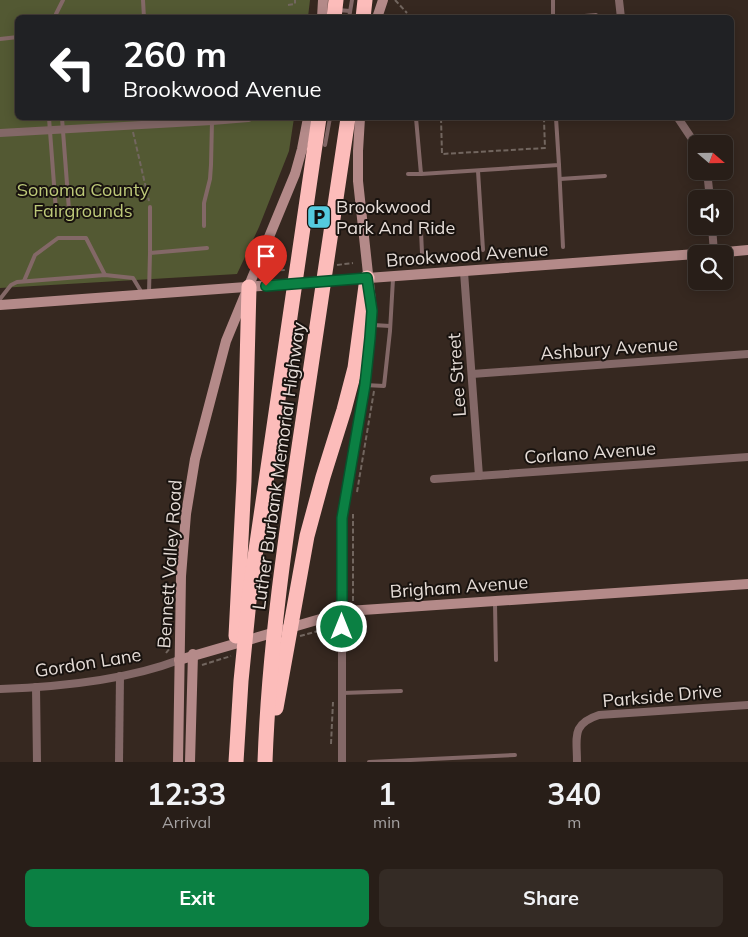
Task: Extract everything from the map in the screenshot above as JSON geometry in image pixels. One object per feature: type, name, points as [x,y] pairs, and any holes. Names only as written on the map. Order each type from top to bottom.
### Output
[{"type":"highway","points":[[325,11],[336,0]]},
{"type":"highway","points":[[356,14],[365,0]]},
{"type":"highway","name":"Luther Burbank Memorial Highway","points":[[242,616],[319,120]]},
{"type":"highway","name":"Luther Burbank Memorial Highway","points":[[265,762],[266,713],[279,652],[277,606],[348,120]]},
{"type":"highway","points":[[272,762],[279,652],[294,602],[313,510],[350,390],[358,351],[367,278]]},
{"type":"highway","points":[[236,761],[242,616],[249,288]]},
{"type":"street","points":[[378,15],[383,0]]},
{"type":"street","points":[[619,0],[621,15]]},
{"type":"street","points":[[0,132],[221,120]]},
{"type":"street","name":"Bennett Valley Road","points":[[178,762],[178,660],[183,545],[194,467],[226,341],[299,162],[308,120]]},
{"type":"street","points":[[342,762],[342,518],[370,385],[372,311],[367,278],[358,166],[360,120]]},
{"type":"street","points":[[679,120],[690,135]]},
{"type":"street","points":[[733,251],[748,250]]},
{"type":"street","name":"Brookwood Avenue","points":[[0,305],[688,255]]},
{"type":"street","name":"Lee Street","points":[[464,272],[479,476]]},
{"type":"street","name":"Ashbury Avenue","points":[[472,374],[748,354]]},
{"type":"street","name":"Corlano Avenue","points":[[434,479],[748,457]]},
{"type":"street","name":"Brigham Avenue","points":[[178,660],[193,654],[354,611],[748,584]]},
{"type":"street","name":"Bennett Valley Road","points":[[190,762],[193,654]]},
{"type":"street","name":"Gordon Lane","points":[[0,689],[36,687],[120,676],[163,666],[178,660]]},
{"type":"street","points":[[119,762],[120,676]]},
{"type":"street","points":[[36,687],[38,762]]},
{"type":"street","name":"Parkside Drive","points":[[577,762],[578,729],[588,719],[599,715],[748,705]]},
{"type":"lane","points":[[57,15],[62,0]]},
{"type":"lane","points":[[325,11],[356,14],[352,0]]},
{"type":"lane","points":[[553,0],[554,15]]},
{"type":"lane","points":[[142,1],[144,15]]},
{"type":"lane","points":[[0,38],[15,37]]},
{"type":"lane","points":[[49,120],[56,211],[69,210],[62,120]]},
{"type":"lane","points":[[325,145],[330,120]]},
{"type":"lane","points":[[416,120],[421,174]]},
{"type":"lane","points":[[556,120],[563,247]]},
{"type":"lane","points":[[204,226],[204,203],[212,165],[212,121]]},
{"type":"lane","points":[[408,174],[559,165]]},
{"type":"lane","points":[[478,170],[484,250]]},
{"type":"lane","points":[[560,179],[604,176]]},
{"type":"lane","points":[[146,294],[150,253],[150,208]]},
{"type":"lane","points":[[421,231],[422,253]]},
{"type":"lane","points":[[24,281],[35,254],[58,238],[86,238],[105,275]]},
{"type":"lane","points":[[150,253],[207,248]]},
{"type":"lane","points":[[0,299],[11,285],[24,281],[105,275],[133,278],[146,294]]},
{"type":"lane","points":[[370,385],[384,386],[393,277]]},
{"type":"lane","points":[[371,325],[390,326]]},
{"type":"lane","points":[[495,601],[496,660]]},
{"type":"lane","points":[[342,694],[401,692]]},
{"type":"lane","points":[[369,762],[515,755]]},
{"type":"path","points":[[288,5],[295,4],[295,0]]},
{"type":"path","points":[[395,0],[407,13]]},
{"type":"path","points":[[441,120],[442,154],[545,148],[544,120],[536,120]]},
{"type":"path","points":[[131,125],[150,208]]},
{"type":"path","points":[[356,496],[365,454],[370,385]]},
{"type":"path","points":[[353,511],[353,601]]},
{"type":"path","points":[[166,652],[171,646]]},
{"type":"path","points":[[331,744],[333,699]]},
{"type":"green space","name":"Sonoma County Fairgrounds","points":[[0,0],[310,0],[308,15],[15,15],[15,120],[294,120],[289,151],[259,227],[237,274],[0,288]]},
{"type":"place","name":"Brookwood Park And Ride","points":[[319,217]]},
{"type":"route","points":[[266,286],[367,278],[372,311],[370,338],[365,385],[342,518],[342,627]]}]
